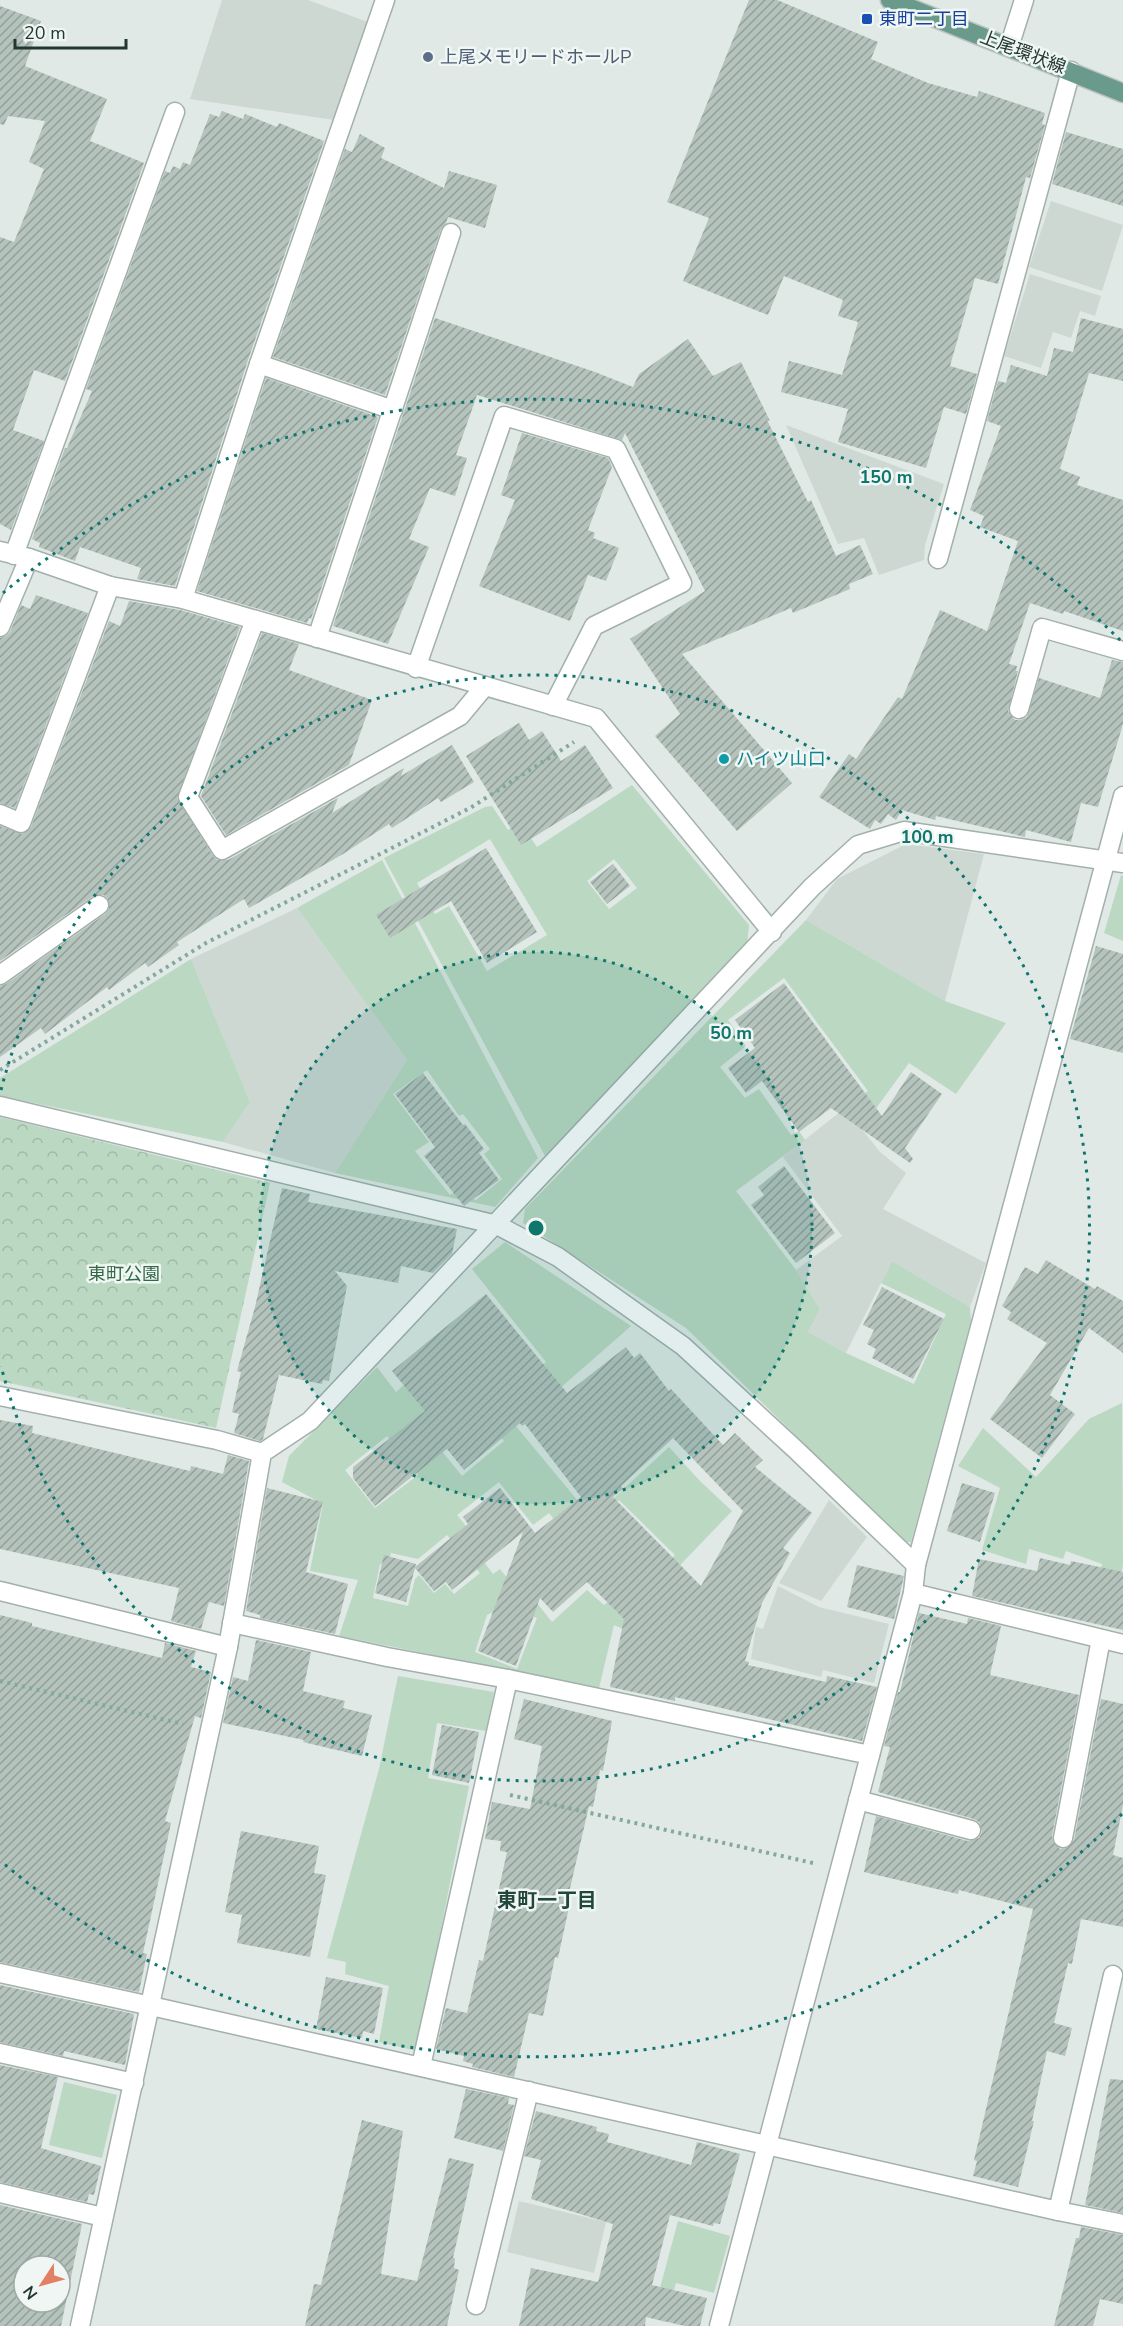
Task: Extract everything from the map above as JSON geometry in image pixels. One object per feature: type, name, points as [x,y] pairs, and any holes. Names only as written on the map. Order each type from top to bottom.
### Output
[{"type":"main road","name":"上尾環状線","points":[[890,0],[1123,93]]},
{"type":"street","points":[[183,600],[259,364],[385,0]]},
{"type":"street","points":[[1009,47],[1024,0]]},
{"type":"street","points":[[938,559],[1071,71]]},
{"type":"street","points":[[0,627],[14,555],[175,112]]},
{"type":"street","points":[[316,638],[451,233]]},
{"type":"street","points":[[259,364],[393,410]]},
{"type":"street","points":[[416,668],[504,416],[616,449],[682,583],[594,626],[553,706]]},
{"type":"street","points":[[14,555],[110,586],[183,600],[596,718],[772,932]]},
{"type":"street","points":[[0,814],[21,823],[110,586]]},
{"type":"street","points":[[255,620],[188,797],[222,850],[460,716],[485,686]]},
{"type":"street","points":[[1019,709],[1042,627],[1123,651]]},
{"type":"street","points":[[719,2326],[913,1593],[916,1565],[1115,862],[1123,796]]},
{"type":"street","points":[[80,2326],[228,1647],[262,1453],[310,1421],[497,1225],[812,887],[858,845],[904,831],[1115,862]]},
{"type":"street","points":[[0,975],[99,905]]},
{"type":"street","points":[[0,1106],[497,1225],[558,1257],[683,1346],[916,1565]]},
{"type":"street","points":[[0,1396],[217,1440],[262,1453]]},
{"type":"street","points":[[0,1591],[228,1647]]},
{"type":"street","points":[[913,1593],[1123,1644]]},
{"type":"street","points":[[232,1623],[387,1657],[508,1679],[870,1755]]},
{"type":"street","points":[[1063,1838],[1101,1639]]},
{"type":"street","points":[[420,2066],[508,1679]]},
{"type":"street","points":[[858,1800],[971,1830]]},
{"type":"street","points":[[0,1973],[1123,2224]]},
{"type":"street","points":[[1058,2211],[1113,1975]]},
{"type":"street","points":[[0,2053],[134,2083]]},
{"type":"street","points":[[476,2305],[529,2091]]},
{"type":"street","points":[[0,2193],[103,2217]]},
{"type":"path","points":[[0,1070],[206,943],[470,808],[601,724]]},
{"type":"path","points":[[0,1681],[210,1730]]},
{"type":"path","points":[[483,1789],[840,1869]]},
{"type":"shaded area","points":[[222,0],[308,0],[368,22],[334,120],[190,99]]},
{"type":"shaded area","points":[[1051,201],[1123,225],[1102,291],[1029,267]]},
{"type":"shaded area","points":[[1030,274],[1101,296],[1095,316],[1080,311],[1071,338],[1053,332],[1041,368],[1004,356]]},
{"type":"shaded area","points":[[786,425],[944,484],[925,545],[924,560],[879,575],[864,538],[838,544]]},
{"type":"shaded area","points":[[906,844],[984,854],[945,1001],[806,920],[837,879]]},
{"type":"shaded area","points":[[297,908],[407,1060],[335,1173],[223,1142],[250,1102],[191,959]]},
{"type":"shaded area","points":[[845,1108],[880,1152],[906,1173],[883,1209],[986,1263],[970,1307],[892,1261],[846,1353],[808,1332],[820,1309],[796,1270],[842,1236],[783,1157]]},
{"type":"shaded area","points":[[829,1500],[867,1537],[821,1601],[779,1583]]},
{"type":"shaded area","points":[[778,1586],[819,1607],[889,1624],[874,1683],[823,1670],[821,1677],[751,1659],[756,1627],[763,1629]]},
{"type":"shaded area","points":[[519,2201],[606,2222],[594,2273],[507,2252]]},
{"type":"green space","points":[[632,785],[749,925],[747,944],[545,1156],[384,858],[485,807],[492,806],[508,830],[520,822],[537,847]],"holes":[[[490,839],[547,935],[487,971],[449,906],[435,914],[417,883]],[[614,859],[637,888],[609,909],[587,881]]]},
{"type":"green space","points":[[382,860],[538,1158],[495,1207],[335,1173],[407,1060],[297,908]],"holes":[[[427,1070],[459,1116],[463,1114],[490,1149],[484,1154],[502,1179],[476,1200],[470,1198],[461,1188],[450,1195],[415,1151],[429,1142],[393,1094]]]},
{"type":"green space","points":[[1121,875],[1123,876],[1123,941],[1104,933]]},
{"type":"green space","points":[[806,920],[945,1001],[1006,1023],[956,1094],[909,1063],[861,1129],[845,1108],[868,1091],[784,978],[728,1020],[746,1046],[720,1067],[745,1098],[759,1089],[791,1135],[799,1131],[805,1140],[736,1191],[796,1270],[820,1309],[808,1332],[846,1353],[914,1384],[946,1314],[881,1283],[892,1261],[970,1307],[971,1321],[911,1542],[904,1542],[686,1328],[523,1223],[525,1209]]},
{"type":"green space","points":[[191,959],[250,1102],[223,1142],[0,1096],[0,1078]]},
{"type":"green space","name":"東町公園","points":[[0,1117],[270,1183],[216,1428],[0,1381]]},
{"type":"green space","points":[[505,1242],[631,1326],[558,1390],[538,1369],[546,1362],[472,1269]]},
{"type":"green space","points":[[443,1338],[592,1518],[669,1447],[732,1511],[636,1611],[630,1632],[614,1625],[599,1688],[339,1636],[358,1580],[310,1571],[323,1504],[282,1482],[289,1456],[377,1367],[396,1392],[420,1370]],"holes":[[[489,1423],[504,1441],[462,1476],[420,1424]],[[387,1436],[418,1475],[375,1508],[345,1470]],[[499,1482],[533,1525],[549,1513],[569,1539],[512,1584],[500,1569],[493,1574],[475,1550],[481,1545],[457,1515]],[[619,1500],[675,1555],[619,1614],[608,1602],[604,1605],[587,1590],[552,1622],[529,1593]],[[447,1535],[480,1573],[454,1594],[445,1584],[434,1593],[419,1575],[415,1579],[408,1606],[373,1598],[380,1564],[388,1565],[391,1553],[418,1559]],[[505,1606],[537,1618],[517,1669],[475,1652],[487,1615]]]},
{"type":"green space","points":[[1122,1403],[1123,1565],[1112,1624],[1089,1619],[1102,1564],[1066,1551],[1063,1559],[1029,1549],[1026,1564],[982,1550],[1000,1488],[958,1466],[983,1428],[1036,1477],[1089,1419]]},
{"type":"green space","points":[[398,1676],[494,1692],[486,1731],[437,1723],[428,1778],[469,1786],[417,2051],[379,2042],[389,1986],[345,1974],[346,1962],[327,1958],[379,1769]]},
{"type":"green space","points":[[64,2082],[117,2095],[102,2158],[49,2145]]},
{"type":"green space","points":[[678,2221],[730,2236],[714,2293],[676,2283],[665,2322],[626,2311],[659,2292]]},
{"type":"building","points":[[749,0],[777,0],[878,42],[871,59],[928,83],[977,97],[979,91],[1045,113],[1042,124],[1045,125],[1030,178],[1026,177],[998,284],[975,278],[950,366],[977,374],[966,414],[944,407],[926,468],[838,442],[848,409],[781,392],[789,361],[842,375],[858,322],[838,316],[843,300],[784,276],[768,315],[683,281],[709,218],[667,202]]},
{"type":"building","points":[[0,6],[41,21],[25,66],[107,99],[90,141],[144,163],[65,381],[34,370],[13,430],[44,441],[11,530],[0,524],[0,237],[14,242],[44,169],[29,162],[45,121],[8,116],[4,125],[0,124]]},
{"type":"building","points":[[222,111],[243,119],[245,114],[277,127],[279,123],[324,141],[248,360],[175,586],[137,579],[141,568],[80,547],[75,561],[39,547],[40,543],[32,539],[65,448],[67,448],[92,391],[86,389],[165,171],[170,173],[173,166],[180,169],[183,162],[190,165],[210,114],[219,117]]},
{"type":"building","points":[[1066,132],[1123,149],[1123,206],[1052,184]]},
{"type":"building","points":[[360,134],[385,148],[381,158],[444,188],[449,171],[497,185],[485,228],[448,217],[441,229],[385,395],[273,357],[345,149],[352,152]]},
{"type":"building","points":[[435,318],[633,387],[639,374],[688,339],[713,376],[741,362],[808,502],[811,500],[836,556],[860,545],[873,574],[849,584],[850,589],[793,613],[791,608],[682,654],[792,783],[737,831],[655,736],[680,714],[630,639],[705,591],[625,433],[622,440],[477,395],[456,455],[467,458],[455,496],[430,488],[409,539],[429,547],[388,644],[333,626]]},
{"type":"building","points":[[1081,318],[1123,329],[1123,381],[1089,373],[1060,469],[1080,477],[1077,485],[1123,500],[1123,631],[1064,611],[1063,614],[1030,603],[1009,664],[1017,666],[1016,671],[1018,671],[1008,711],[1015,720],[1027,717],[1039,678],[1100,698],[1112,660],[1123,662],[1123,724],[1098,807],[1081,803],[1071,842],[1026,830],[1025,837],[936,816],[935,820],[902,810],[896,820],[888,814],[881,824],[875,820],[870,829],[819,797],[849,754],[856,759],[898,697],[902,699],[940,610],[987,631],[1018,541],[980,527],[984,516],[970,510],[1001,426],[987,421],[998,381],[1006,383],[1011,365],[1047,376],[1054,348],[1073,352]]},
{"type":"building","points":[[266,378],[378,417],[311,619],[309,618],[307,623],[197,591]]},
{"type":"building","points":[[522,433],[608,458],[612,467],[588,530],[595,533],[593,538],[619,548],[606,581],[588,575],[570,621],[479,586],[515,500],[501,495]]},
{"type":"building","points":[[36,595],[88,613],[15,808],[0,803],[0,638],[10,632],[21,605],[30,609]]},
{"type":"building","points":[[129,601],[180,610],[240,627],[177,798],[217,860],[228,860],[338,798],[332,813],[404,768],[401,776],[452,745],[474,782],[441,802],[438,798],[392,828],[389,824],[343,854],[249,908],[244,899],[177,942],[179,945],[148,967],[145,963],[109,990],[107,987],[45,1034],[41,1028],[0,1057],[0,986],[6,984],[109,909],[108,899],[104,895],[93,896],[0,961],[0,826],[22,834],[31,827],[109,621],[120,626]]},
{"type":"building","points":[[262,633],[299,644],[289,670],[372,700],[349,765],[226,835],[201,796]]},
{"type":"building","points":[[519,723],[529,740],[542,731],[561,761],[585,745],[613,788],[521,845],[466,756]]},
{"type":"building","points":[[486,848],[537,932],[487,963],[451,901],[390,938],[376,915]]},
{"type":"building","points":[[613,864],[630,886],[607,904],[590,882]]},
{"type":"building","points":[[1096,946],[1123,954],[1123,1053],[1070,1039]]},
{"type":"building","points":[[784,983],[882,1116],[911,1072],[942,1094],[905,1148],[913,1159],[910,1163],[831,1108],[799,1132],[762,1081],[746,1093],[728,1068],[755,1048],[735,1020]]},
{"type":"building","points":[[423,1073],[484,1149],[479,1153],[499,1180],[464,1206],[424,1156],[435,1147],[395,1094]]},
{"type":"building","points":[[784,1166],[835,1233],[796,1263],[751,1205],[764,1195],[758,1187]]},
{"type":"building","points":[[282,1188],[310,1194],[308,1202],[457,1229],[452,1254],[433,1273],[401,1266],[398,1283],[335,1271],[347,1286],[329,1381],[323,1380],[322,1384],[279,1375],[263,1439],[260,1441],[234,1433],[239,1414],[232,1412],[241,1372],[237,1371],[255,1307]]},
{"type":"building","points":[[1046,1260],[1095,1289],[1097,1286],[1123,1301],[1123,1353],[1089,1328],[1050,1395],[1075,1414],[1042,1458],[990,1419],[1047,1343],[1007,1319],[1011,1312],[1002,1306],[1025,1267],[1038,1274]]},
{"type":"building","points":[[882,1287],[944,1319],[913,1379],[872,1358],[876,1349],[867,1344],[874,1330],[863,1325]]},
{"type":"building","points":[[486,1294],[567,1393],[626,1347],[634,1358],[640,1353],[669,1391],[671,1389],[723,1445],[735,1433],[763,1460],[755,1467],[812,1513],[783,1548],[790,1553],[762,1603],[745,1661],[749,1662],[748,1665],[826,1682],[827,1676],[877,1687],[862,1741],[675,1697],[675,1701],[610,1687],[624,1619],[587,1582],[553,1612],[540,1598],[516,1666],[478,1651],[523,1532],[452,1590],[446,1582],[434,1591],[415,1568],[406,1602],[375,1593],[384,1555],[416,1564],[415,1567],[468,1524],[463,1517],[500,1488],[535,1533],[581,1497],[525,1424],[522,1426],[520,1423],[464,1470],[447,1449],[375,1506],[353,1478],[353,1467],[425,1411],[392,1371]],"holes":[[[673,1438],[743,1511],[701,1586],[613,1497],[623,1489],[621,1486]]]},
{"type":"building","points":[[0,1420],[33,1426],[32,1433],[190,1471],[191,1466],[223,1474],[228,1455],[249,1461],[224,1606],[209,1602],[201,1629],[171,1621],[179,1588],[0,1549]]},
{"type":"building","points":[[962,1483],[995,1493],[980,1542],[947,1531]]},
{"type":"building","points":[[267,1488],[323,1502],[306,1572],[348,1584],[335,1634],[260,1618],[260,1615],[246,1611]]},
{"type":"building","points":[[1040,1558],[1070,1565],[1071,1561],[1123,1572],[1123,1630],[972,1596],[979,1559],[1037,1571]]},
{"type":"building","points":[[857,1565],[904,1576],[894,1619],[847,1607]]},
{"type":"building","points":[[919,1613],[967,1624],[968,1618],[1001,1626],[990,1675],[1079,1695],[1052,1836],[1053,1842],[1060,1849],[1067,1848],[1074,1840],[1101,1699],[1123,1704],[1123,1805],[1113,1855],[1123,1858],[1123,1927],[1081,1919],[1072,1964],[1068,1963],[1054,2023],[1072,2028],[1065,2056],[1047,2051],[1032,2121],[1034,2121],[1018,2187],[973,2176],[977,2161],[974,2160],[1033,1909],[959,1890],[958,1894],[864,1872],[876,1816],[968,1841],[979,1838],[982,1832],[979,1822],[974,1819],[878,1792],[890,1747],[884,1746]]},
{"type":"building","points":[[0,1615],[32,1623],[32,1626],[162,1658],[165,1643],[196,1651],[191,1667],[211,1672],[201,1718],[195,1716],[165,1821],[171,1823],[143,1953],[147,1954],[139,1992],[0,1962]]},
{"type":"building","points":[[256,1640],[311,1652],[303,1691],[345,1701],[343,1708],[372,1715],[362,1756],[303,1742],[304,1740],[223,1723],[233,1677],[248,1681]]},
{"type":"building","points":[[524,1699],[612,1721],[603,1771],[600,1770],[593,1807],[589,1806],[568,1897],[571,1898],[558,1958],[555,1957],[543,2016],[529,2013],[514,2077],[472,2067],[473,2064],[463,2061],[464,2056],[436,2049],[446,2008],[467,2013],[479,1960],[483,1961],[507,1852],[500,1851],[501,1841],[485,1839],[492,1802],[530,1809],[542,1746],[514,1739]]},
{"type":"building","points":[[442,1725],[479,1732],[469,1783],[432,1775]]},
{"type":"building","points":[[241,1831],[319,1846],[314,1873],[326,1875],[310,1957],[237,1943],[242,1915],[225,1912]]},
{"type":"building","points":[[326,1977],[383,1988],[374,2034],[363,2031],[362,2038],[316,2029]]},
{"type":"building","points":[[0,1985],[134,2014],[125,2065],[64,2051],[63,2056],[0,2042]]},
{"type":"building","points":[[0,2065],[58,2077],[41,2148],[101,2166],[94,2195],[89,2194],[87,2202],[0,2182]]},
{"type":"building","points":[[1110,2079],[1123,2080],[1123,2213],[1085,2205]]},
{"type":"building","points":[[466,2089],[509,2098],[508,2104],[514,2105],[503,2151],[454,2138]]},
{"type":"building","points":[[536,2111],[597,2127],[596,2131],[609,2134],[607,2142],[691,2165],[697,2142],[740,2154],[720,2224],[714,2223],[713,2226],[670,2215],[652,2285],[707,2298],[700,2326],[685,2326],[646,2317],[645,2326],[519,2326],[531,2268],[598,2282],[613,2224],[531,2199],[541,2160],[524,2156]]},
{"type":"building","points":[[362,2120],[403,2131],[381,2274],[417,2281],[449,2158],[474,2164],[453,2258],[455,2258],[454,2268],[459,2270],[447,2326],[305,2326],[314,2284],[321,2285]]},
{"type":"building","points":[[0,2205],[82,2224],[72,2273],[72,2254],[12,2254],[12,2314],[63,2314],[61,2326],[0,2326]]},
{"type":"building","points":[[1081,2227],[1123,2235],[1123,2304],[1100,2299],[1093,2326],[1054,2326],[1076,2238],[1079,2238]]},
{"type":"place","name":"東町二丁目","points":[[867,19]]},
{"type":"place","name":"上尾メモリードホールP","points":[[428,57]]},
{"type":"place","name":"ハイツ山口","points":[[724,759]]},
{"type":"district","name":"東町一丁目","points":[[547,1900]]}]
